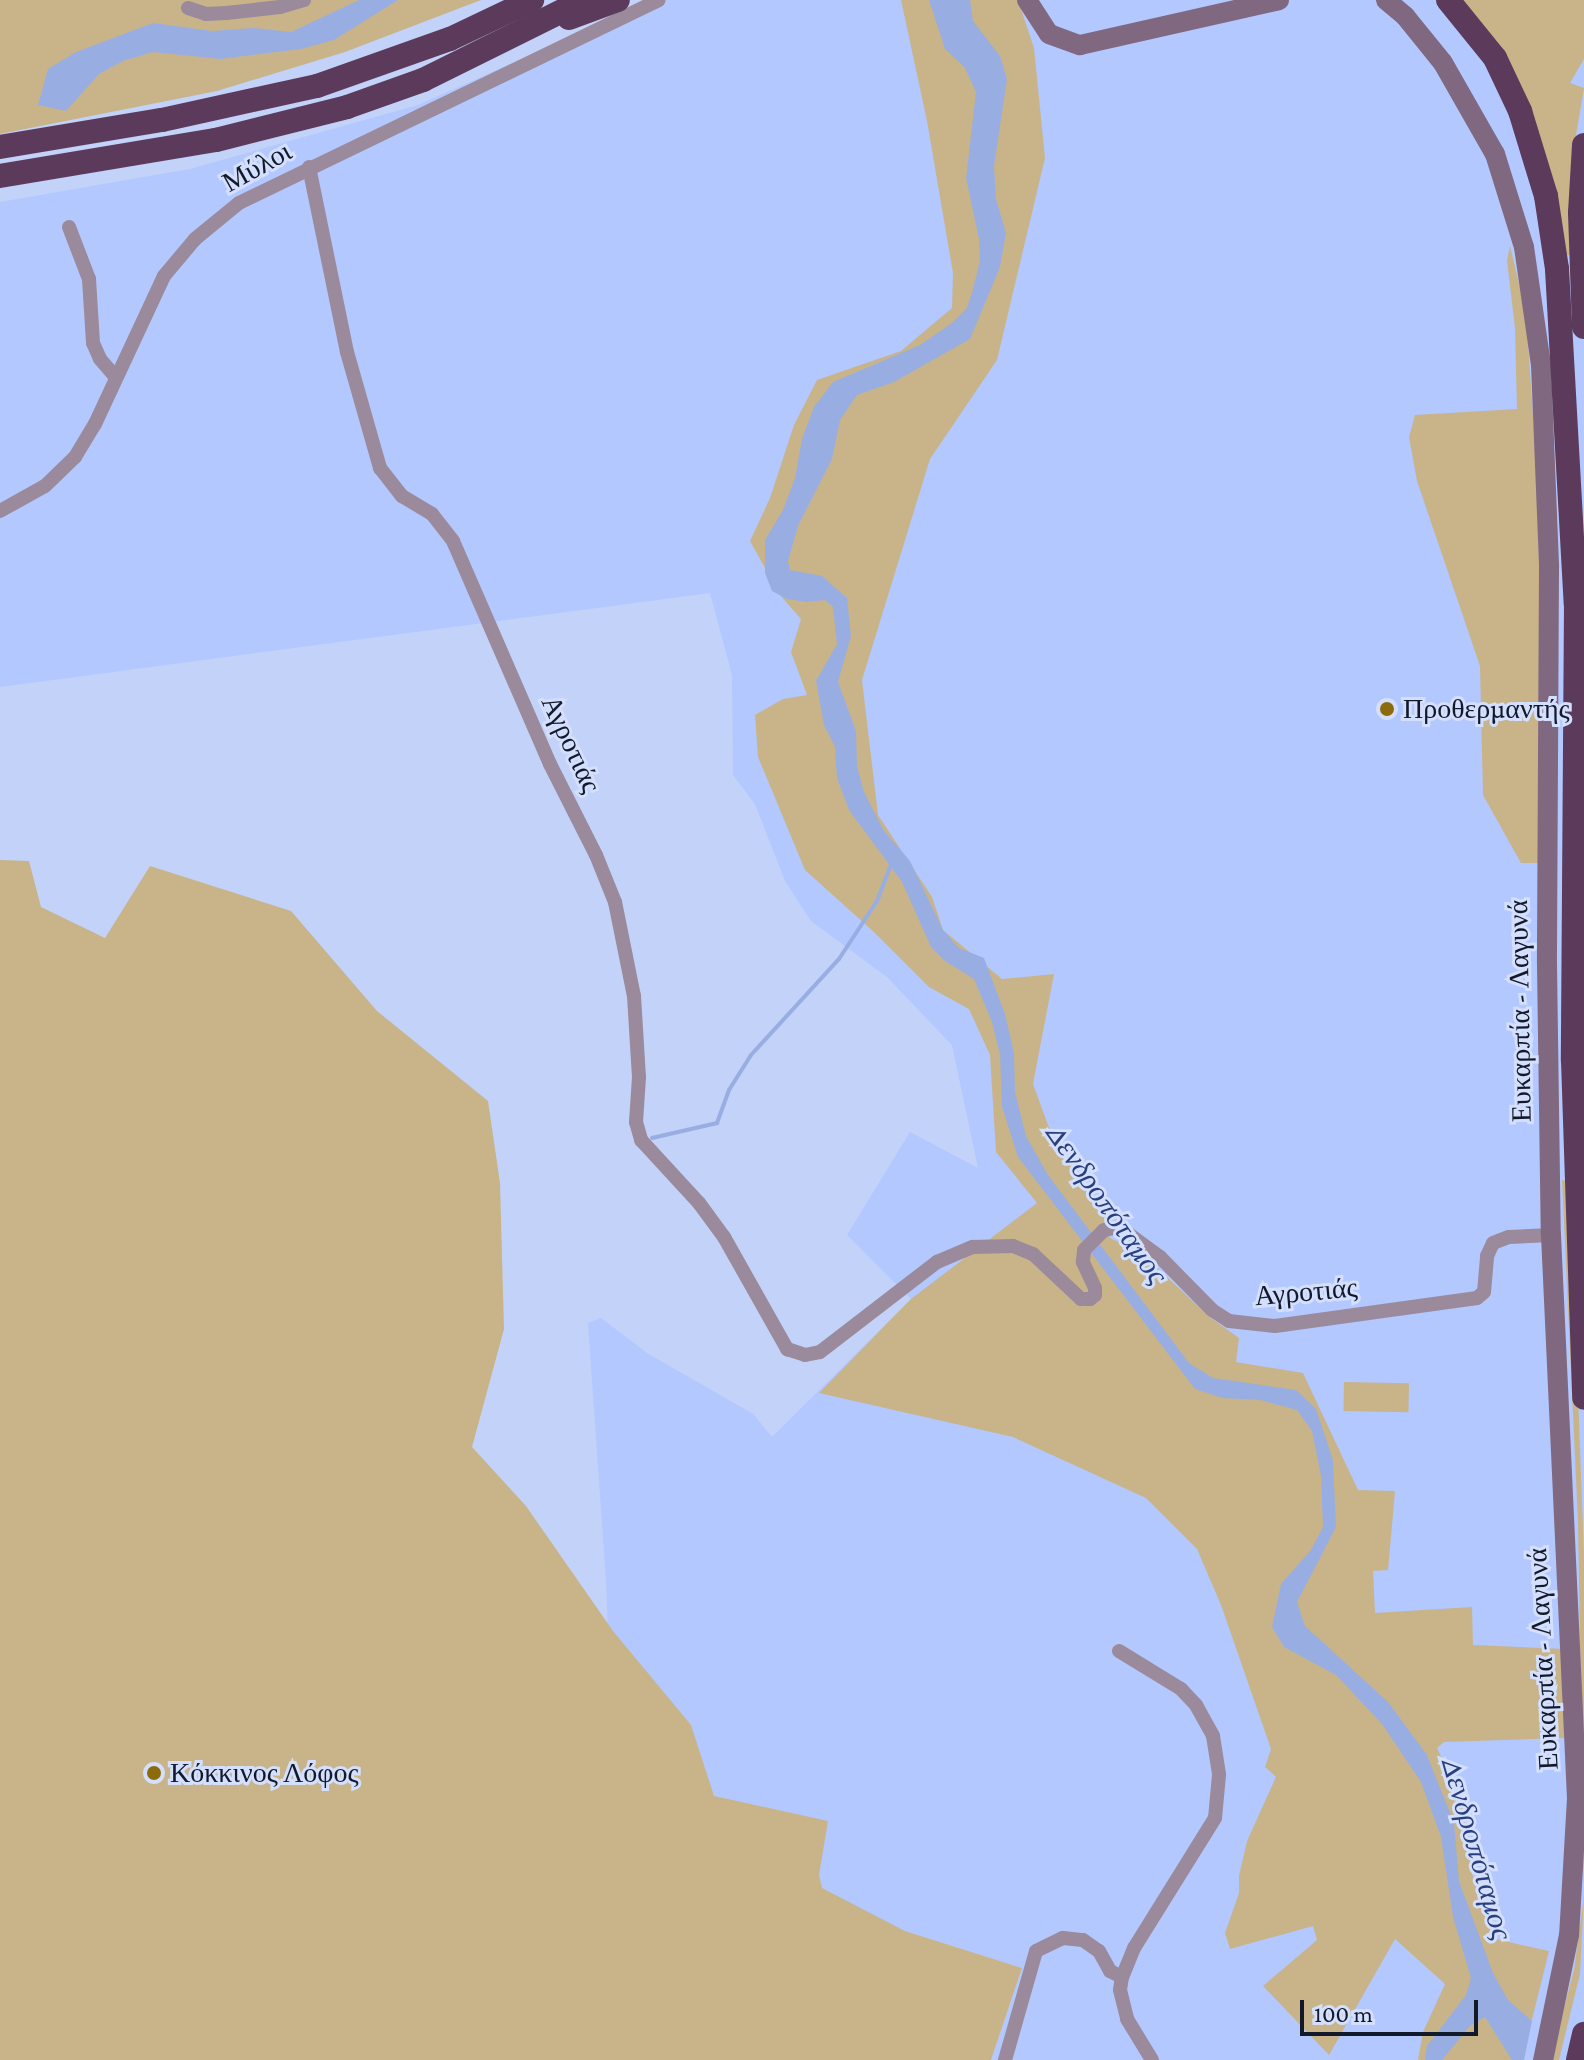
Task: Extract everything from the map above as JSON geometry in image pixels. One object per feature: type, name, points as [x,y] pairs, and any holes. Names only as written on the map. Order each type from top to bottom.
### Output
[{"type":"highway","points":[[0,147],[162,120],[317,86],[450,39],[532,0]]},
{"type":"highway","points":[[0,176],[279,127],[423,80],[584,0]]},
{"type":"highway","points":[[539,25],[588,14],[618,0]]},
{"type":"highway","points":[[1448,0],[1495,58],[1520,111],[1546,196],[1557,269],[1576,604],[1573,1060],[1584,1398]]},
{"type":"highway","points":[[1584,145],[1580,213],[1584,327]]},
{"type":"highway","points":[[1578,2060],[1584,2034]]},
{"type":"street","points":[[188,8],[206,14],[226,13],[280,7],[304,0]]},
{"type":"street","name":"Μύλοι","points":[[0,511],[38,491],[72,462],[91,431],[164,276],[195,239],[239,203],[659,0]]},
{"type":"street","points":[[1027,0],[1049,34],[1063,42],[1080,45],[1279,0]]},
{"type":"street","name":"Ευκαρπία - Λαγυνά","points":[[1386,0],[1405,16],[1443,63],[1489,141],[1515,213],[1535,308],[1549,567],[1547,964],[1551,1235],[1577,1819],[1569,1935],[1543,2060]]},
{"type":"street","name":"Αγροτιάς","points":[[309,167],[347,352],[380,468],[402,496],[432,514],[453,541],[544,751],[615,902],[634,996],[639,1077],[636,1122],[641,1140],[699,1203],[724,1237],[781,1340],[794,1354],[820,1352],[832,1345],[937,1262],[973,1247],[1013,1246],[1033,1254],[1081,1299],[1090,1299],[1095,1295],[1095,1288],[1083,1262],[1084,1250],[1104,1230],[1119,1227],[1160,1257],[1212,1310],[1229,1321],[1275,1326],[1479,1298],[1484,1292],[1492,1244],[1509,1237],[1551,1235]]},
{"type":"street","points":[[69,227],[89,279],[93,343],[100,359],[115,376]]},
{"type":"street","points":[[1119,1651],[1181,1689],[1196,1705],[1213,1736],[1219,1775],[1215,1818],[1134,1948],[1122,1977],[1120,1990],[1127,2019],[1152,2060]]},
{"type":"street","points":[[1005,2060],[1036,1951],[1063,1938],[1083,1940],[1099,1951],[1110,1971],[1122,1977]]},
{"type":"shaded area","points":[[0,0],[481,0],[345,52],[217,91],[0,134]]},
{"type":"shaded area","points":[[359,0],[398,0],[334,40],[301,49],[220,59],[153,52],[123,61],[99,74],[66,111],[38,105],[48,69],[76,52],[153,23],[212,31],[253,28],[291,32]]},
{"type":"shaded area","points":[[654,0],[1584,0],[1584,2060],[991,2060],[1022,1968],[905,1931],[798,1891],[611,1710],[606,1581],[588,1323],[601,1318],[647,1353],[753,1414],[772,1437],[911,1299],[847,1235],[910,1132],[978,1168],[952,1045],[887,977],[811,921],[785,881],[755,804],[733,775],[732,675],[710,593],[0,687],[0,202],[190,169],[418,105]]},
{"type":"shaded area","points":[[901,0],[1018,0],[1034,48],[1045,158],[997,360],[930,459],[862,680],[878,815],[932,897],[943,930],[1002,979],[1054,974],[1033,1084],[1056,1147],[1103,1207],[1110,1238],[1141,1253],[1211,1318],[1239,1338],[1236,1362],[1303,1373],[1358,1490],[1395,1491],[1388,1570],[1373,1571],[1375,1613],[1472,1607],[1473,1645],[1565,1649],[1565,1738],[1444,1742],[1437,1748],[1463,1802],[1472,1874],[1495,1939],[1549,1951],[1522,2060],[1418,2060],[1423,2032],[1445,1984],[1395,1939],[1329,2055],[1263,1986],[1317,1940],[1313,1926],[1230,1949],[1225,1933],[1239,1893],[1239,1876],[1247,1841],[1276,1777],[1265,1767],[1271,1749],[1221,1605],[1197,1549],[1146,1498],[1013,1437],[819,1393],[911,1299],[1037,1203],[996,1152],[990,1055],[969,1009],[929,987],[805,870],[758,757],[755,715],[783,699],[807,695],[791,652],[801,619],[780,595],[750,541],[770,498],[794,425],[817,380],[901,351],[952,308],[953,273],[927,121]]},
{"type":"shaded area","points":[[929,0],[970,0],[973,21],[1000,56],[1007,79],[994,166],[996,199],[1006,233],[1000,267],[970,339],[894,382],[857,395],[840,420],[832,459],[798,526],[788,561],[790,570],[822,576],[847,598],[851,636],[838,682],[856,731],[857,766],[864,792],[884,831],[910,861],[943,930],[959,948],[984,958],[1005,1014],[1014,1053],[1015,1092],[1026,1136],[1048,1175],[1189,1363],[1213,1378],[1296,1390],[1316,1409],[1333,1460],[1336,1527],[1297,1602],[1305,1626],[1388,1702],[1427,1755],[1454,1823],[1459,1881],[1493,1973],[1508,2000],[1532,2021],[1524,2060],[1512,2060],[1485,2017],[1470,2026],[1442,2060],[1425,2060],[1427,2046],[1466,1995],[1471,1978],[1453,1917],[1441,1837],[1421,1782],[1382,1724],[1336,1675],[1284,1647],[1272,1627],[1281,1584],[1311,1550],[1323,1527],[1321,1476],[1312,1431],[1297,1410],[1260,1400],[1223,1398],[1195,1389],[1018,1157],[1002,1107],[1000,1055],[992,1022],[974,979],[945,961],[931,947],[902,882],[849,810],[837,778],[835,747],[824,725],[816,681],[837,644],[833,607],[825,600],[806,602],[787,599],[772,591],[765,573],[765,540],[783,510],[795,478],[802,439],[814,407],[833,382],[920,345],[952,323],[967,308],[973,289],[980,261],[979,239],[966,178],[976,92],[965,68],[945,49]]},
{"type":"shaded area","points":[[1460,0],[1584,0],[1584,59],[1570,83],[1584,88],[1574,147],[1572,255],[1565,255],[1554,182]]},
{"type":"shaded area","points":[[1510,246],[1526,313],[1535,446],[1540,585],[1540,863],[1521,863],[1483,795],[1480,666],[1417,481],[1409,437],[1415,415],[1517,409],[1515,328],[1507,261]]},
{"type":"shaded area","points":[[0,860],[29,861],[41,907],[105,938],[150,866],[291,911],[377,1011],[488,1101],[500,1183],[504,1329],[472,1447],[526,1506],[613,1631],[691,1725],[714,1796],[828,1821],[819,1875],[822,1888],[905,1931],[1022,1968],[991,2060],[0,2060]]},
{"type":"shaded area","points":[[1562,1180],[1570,1182],[1584,1555],[1584,1884],[1578,1521]]},
{"type":"shaded area","points":[[1344,1382],[1409,1383],[1408,1412],[1343,1411]]},
{"type":"shaded area","points":[[1584,1896],[1580,1974],[1559,2060],[1550,2060],[1574,1970]]},
{"type":"waterway","points":[[652,1138],[717,1123],[729,1090],[751,1055],[839,959],[877,901],[892,862]]},
{"type":"place","name":"Προθερμαντής","points":[[1387,709]]},
{"type":"place","name":"Κόκκινος Λόφος","points":[[154,1773]]},
{"type":"water label","name":"Δενδροπόταμος","points":[[1107,1204]]},
{"type":"water label","name":"Δενδροπόταμος","points":[[1477,1849]]}]
